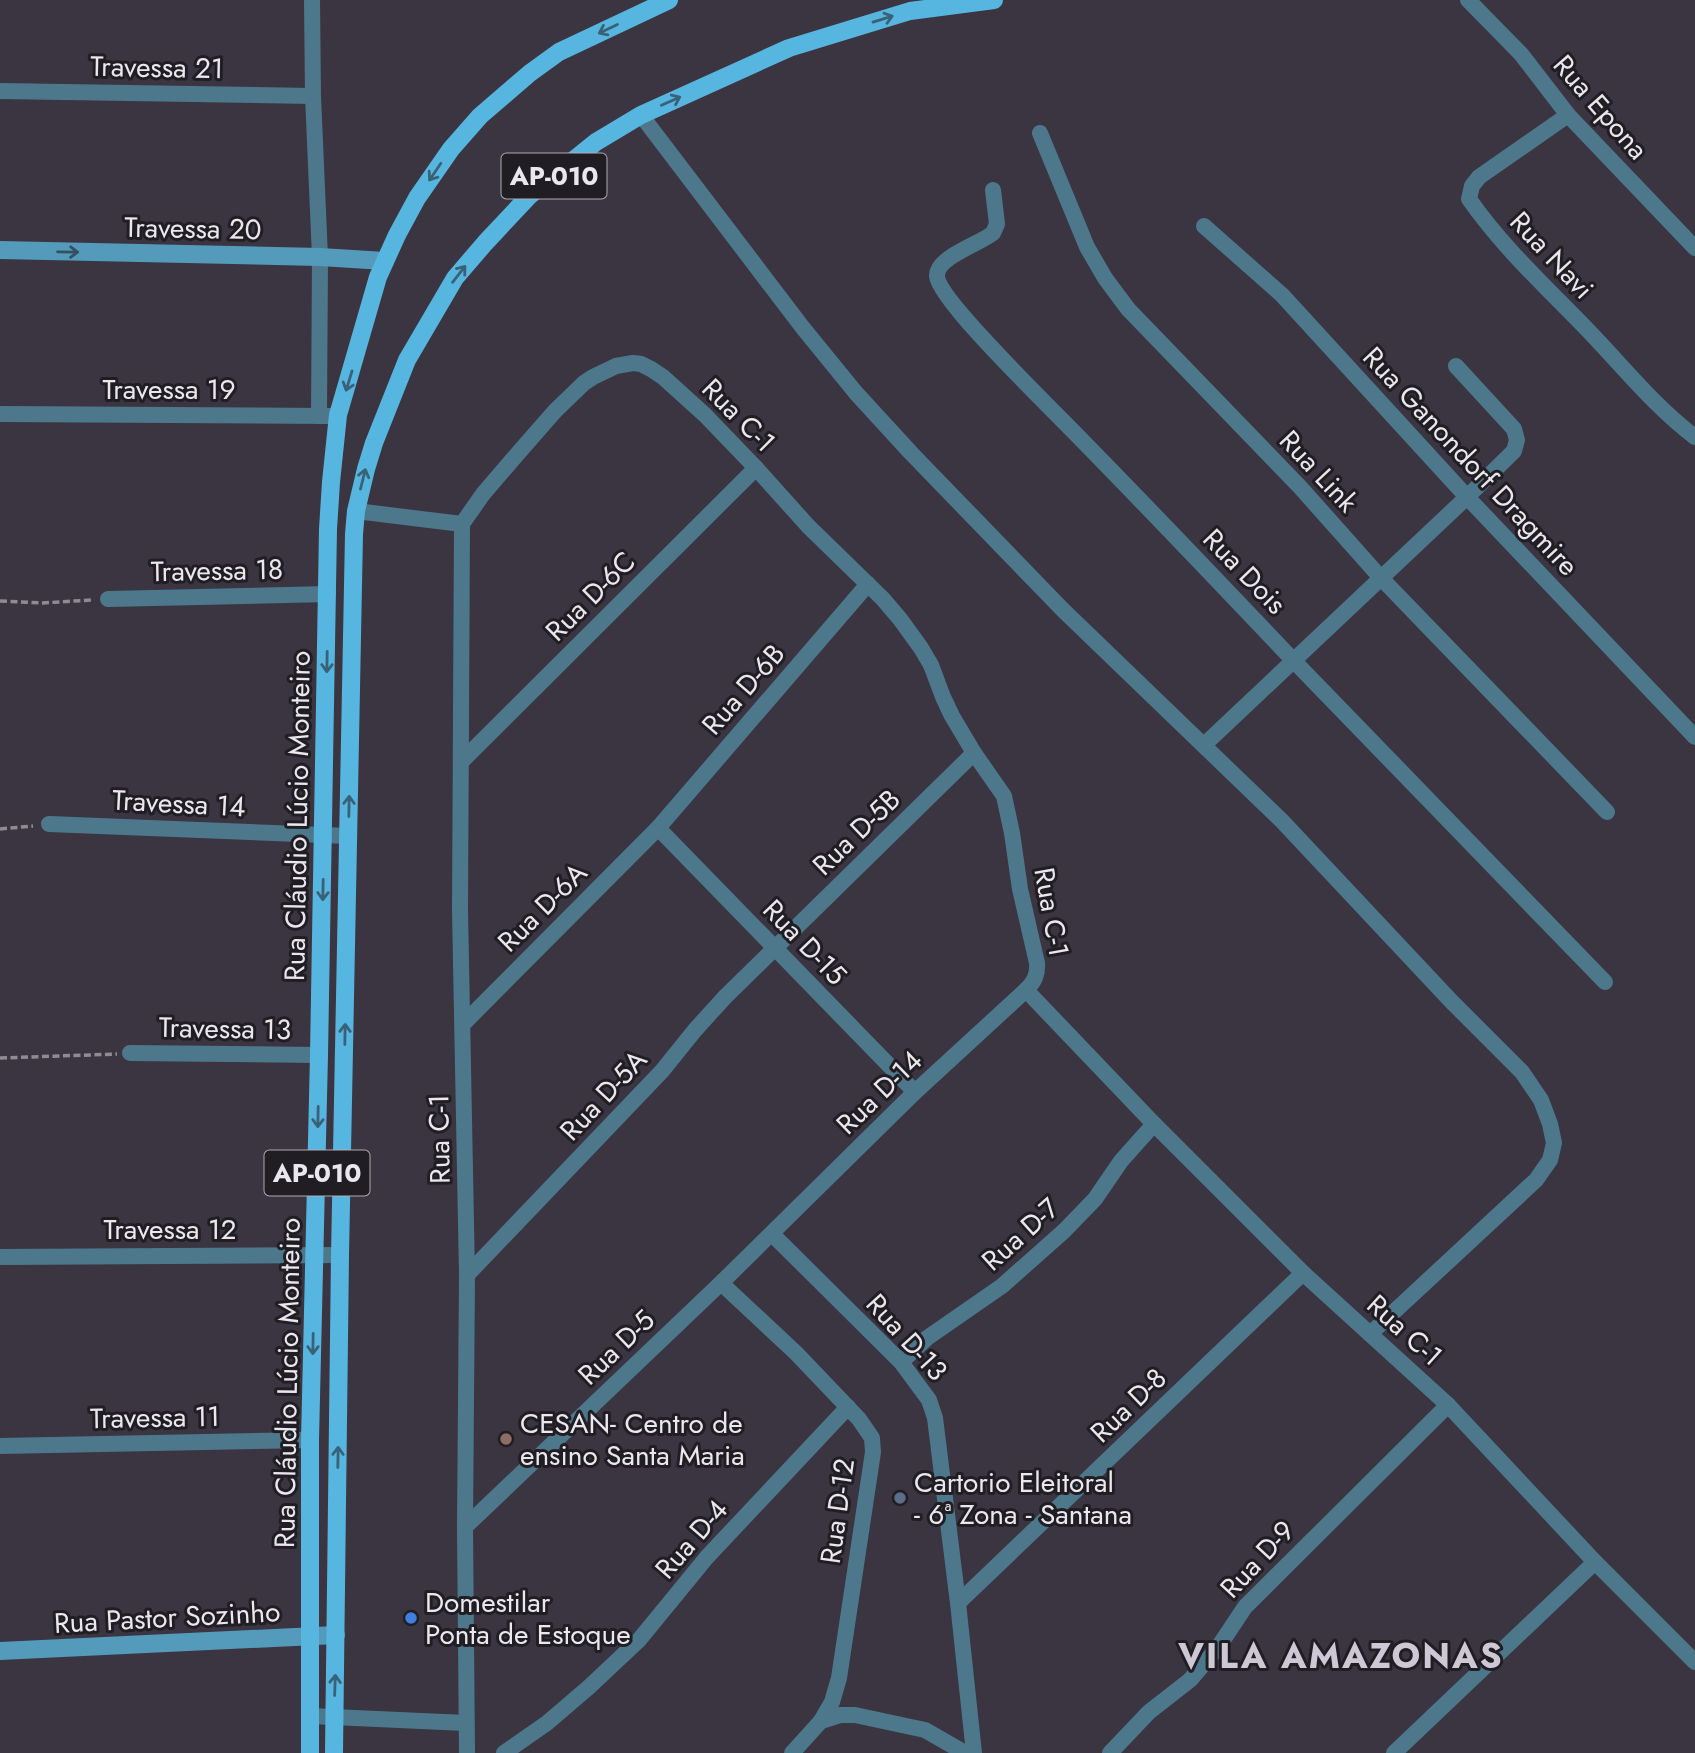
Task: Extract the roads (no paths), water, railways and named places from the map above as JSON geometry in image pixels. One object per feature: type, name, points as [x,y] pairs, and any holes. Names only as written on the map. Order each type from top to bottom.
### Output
[{"type":"main road","name":"AP-010","points":[[328,594],[329,508],[338,415],[378,277],[417,198],[480,116],[530,72],[559,52],[669,0]]},
{"type":"main road","name":"AP-010","points":[[356,511],[373,443],[407,360],[455,278],[529,196],[596,142],[642,115],[789,48],[911,6],[994,0]]},
{"type":"main road","points":[[329,508],[356,511]]},
{"type":"main road","name":"Rua Cláudio Lúcio Monteiro","points":[[334,1753],[340,1255],[356,511]]},
{"type":"main road","name":"Rua Cláudio Lúcio Monteiro","points":[[310,1753],[310,1440],[328,594]]},
{"type":"street","points":[[312,0],[320,257],[319,416]]},
{"type":"street","name":"Rua Epona","points":[[1468,0],[1521,54],[1568,115],[1695,248]]},
{"type":"street","name":"Travessa 21","points":[[0,91],[313,96]]},
{"type":"street","points":[[642,115],[803,328],[856,393],[1063,610],[1282,821],[1522,1072],[1541,1100],[1554,1143],[1550,1160],[1536,1180],[1370,1334]]},
{"type":"street","name":"Rua Navi","points":[[1568,115],[1479,177],[1472,186],[1469,199],[1516,258],[1661,408],[1695,437]]},
{"type":"street","name":"Rua Link","points":[[1040,133],[1087,247],[1128,309],[1300,487],[1381,578],[1607,812]]},
{"type":"street","name":"Rua Dois","points":[[993,191],[996,228],[989,237],[950,257],[939,267],[936,275],[952,303],[999,355],[1605,982]]},
{"type":"street","name":"Rua Ganondorf Dragmire","points":[[1204,226],[1282,295],[1467,497],[1695,737]]},
{"type":"street","name":"Travessa 20","points":[[0,250],[320,257],[385,261]]},
{"type":"street","name":"Rua C-1","points":[[467,1753],[467,1275],[460,910],[462,524],[483,494],[571,394],[593,377],[633,363],[641,364],[663,377],[705,415],[808,526],[893,610],[921,648],[948,708],[1000,789],[1009,814],[1020,889],[1037,963],[1034,980],[1026,990],[1154,1124],[1303,1273],[1448,1405],[1595,1562],[1695,1662]]},
{"type":"street","points":[[1204,745],[1514,451],[1517,440],[1514,429],[1456,366]]},
{"type":"street","name":"Travessa 19","points":[[0,414],[338,415]]},
{"type":"street","name":"Rua D-6C","points":[[461,762],[756,468]]},
{"type":"street","points":[[356,511],[462,524]]},
{"type":"street","name":"Rua D-6B","points":[[658,828],[868,584]]},
{"type":"street","name":"Travessa 18","points":[[108,599],[328,594]]},
{"type":"street","name":"Rua D-5B","points":[[774,948],[974,752]]},
{"type":"street","name":"Travessa 14","points":[[50,824],[349,836]]},
{"type":"street","name":"Rua D-15","points":[[658,828],[915,1092]]},
{"type":"street","name":"Rua D-6A","points":[[463,1024],[658,828]]},
{"type":"street","name":"Rua D-5A","points":[[467,1275],[663,1071],[708,1016],[774,948]]},
{"type":"street","name":"Rua D-14","points":[[772,1234],[915,1092],[1026,990]]},
{"type":"street","name":"Travessa 13","points":[[130,1053],[319,1055]]},
{"type":"street","name":"Rua D-7","points":[[901,1362],[927,1338],[1002,1286],[1064,1231],[1095,1199],[1121,1161],[1154,1124]]},
{"type":"street","name":"Rua D-5","points":[[465,1527],[772,1234]]},
{"type":"street","name":"Rua D-13","points":[[772,1234],[901,1362],[929,1400],[935,1418],[974,1753]]},
{"type":"street","name":"Travessa 12","points":[[0,1256],[340,1255]]},
{"type":"street","name":"Rua D-8","points":[[958,1603],[1303,1273]]},
{"type":"street","name":"Rua D-12","points":[[721,1283],[796,1353],[848,1407],[872,1438],[873,1452],[839,1678],[832,1702],[821,1721],[792,1753]]},
{"type":"street","name":"Rua D-9","points":[[1110,1753],[1149,1712],[1190,1680],[1219,1646],[1245,1607],[1448,1405]]},
{"type":"street","name":"Rua D-4","points":[[504,1753],[547,1723],[639,1640],[707,1557],[848,1407]]},
{"type":"street","name":"Travessa 11","points":[[0,1446],[310,1440]]},
{"type":"street","points":[[1394,1753],[1595,1562]]},
{"type":"street","name":"Rua Pastor Sozinho","points":[[0,1651],[336,1635]]},
{"type":"street","points":[[821,1721],[840,1715],[855,1715],[925,1730],[965,1753]]},
{"type":"street","points":[[310,1716],[466,1723]]},
{"type":"place","name":"CESAN- Centro de ensino Santa Maria","points":[[506,1439]]},
{"type":"place","name":"Cartorio Eleitoral - 6ª Zona - Santana","points":[[900,1498]]},
{"type":"place","name":"Domestilar Ponta de Estoque","points":[[411,1618]]},
{"type":"district","name":"VILA AMAZONAS","points":[[1341,1656]]}]
